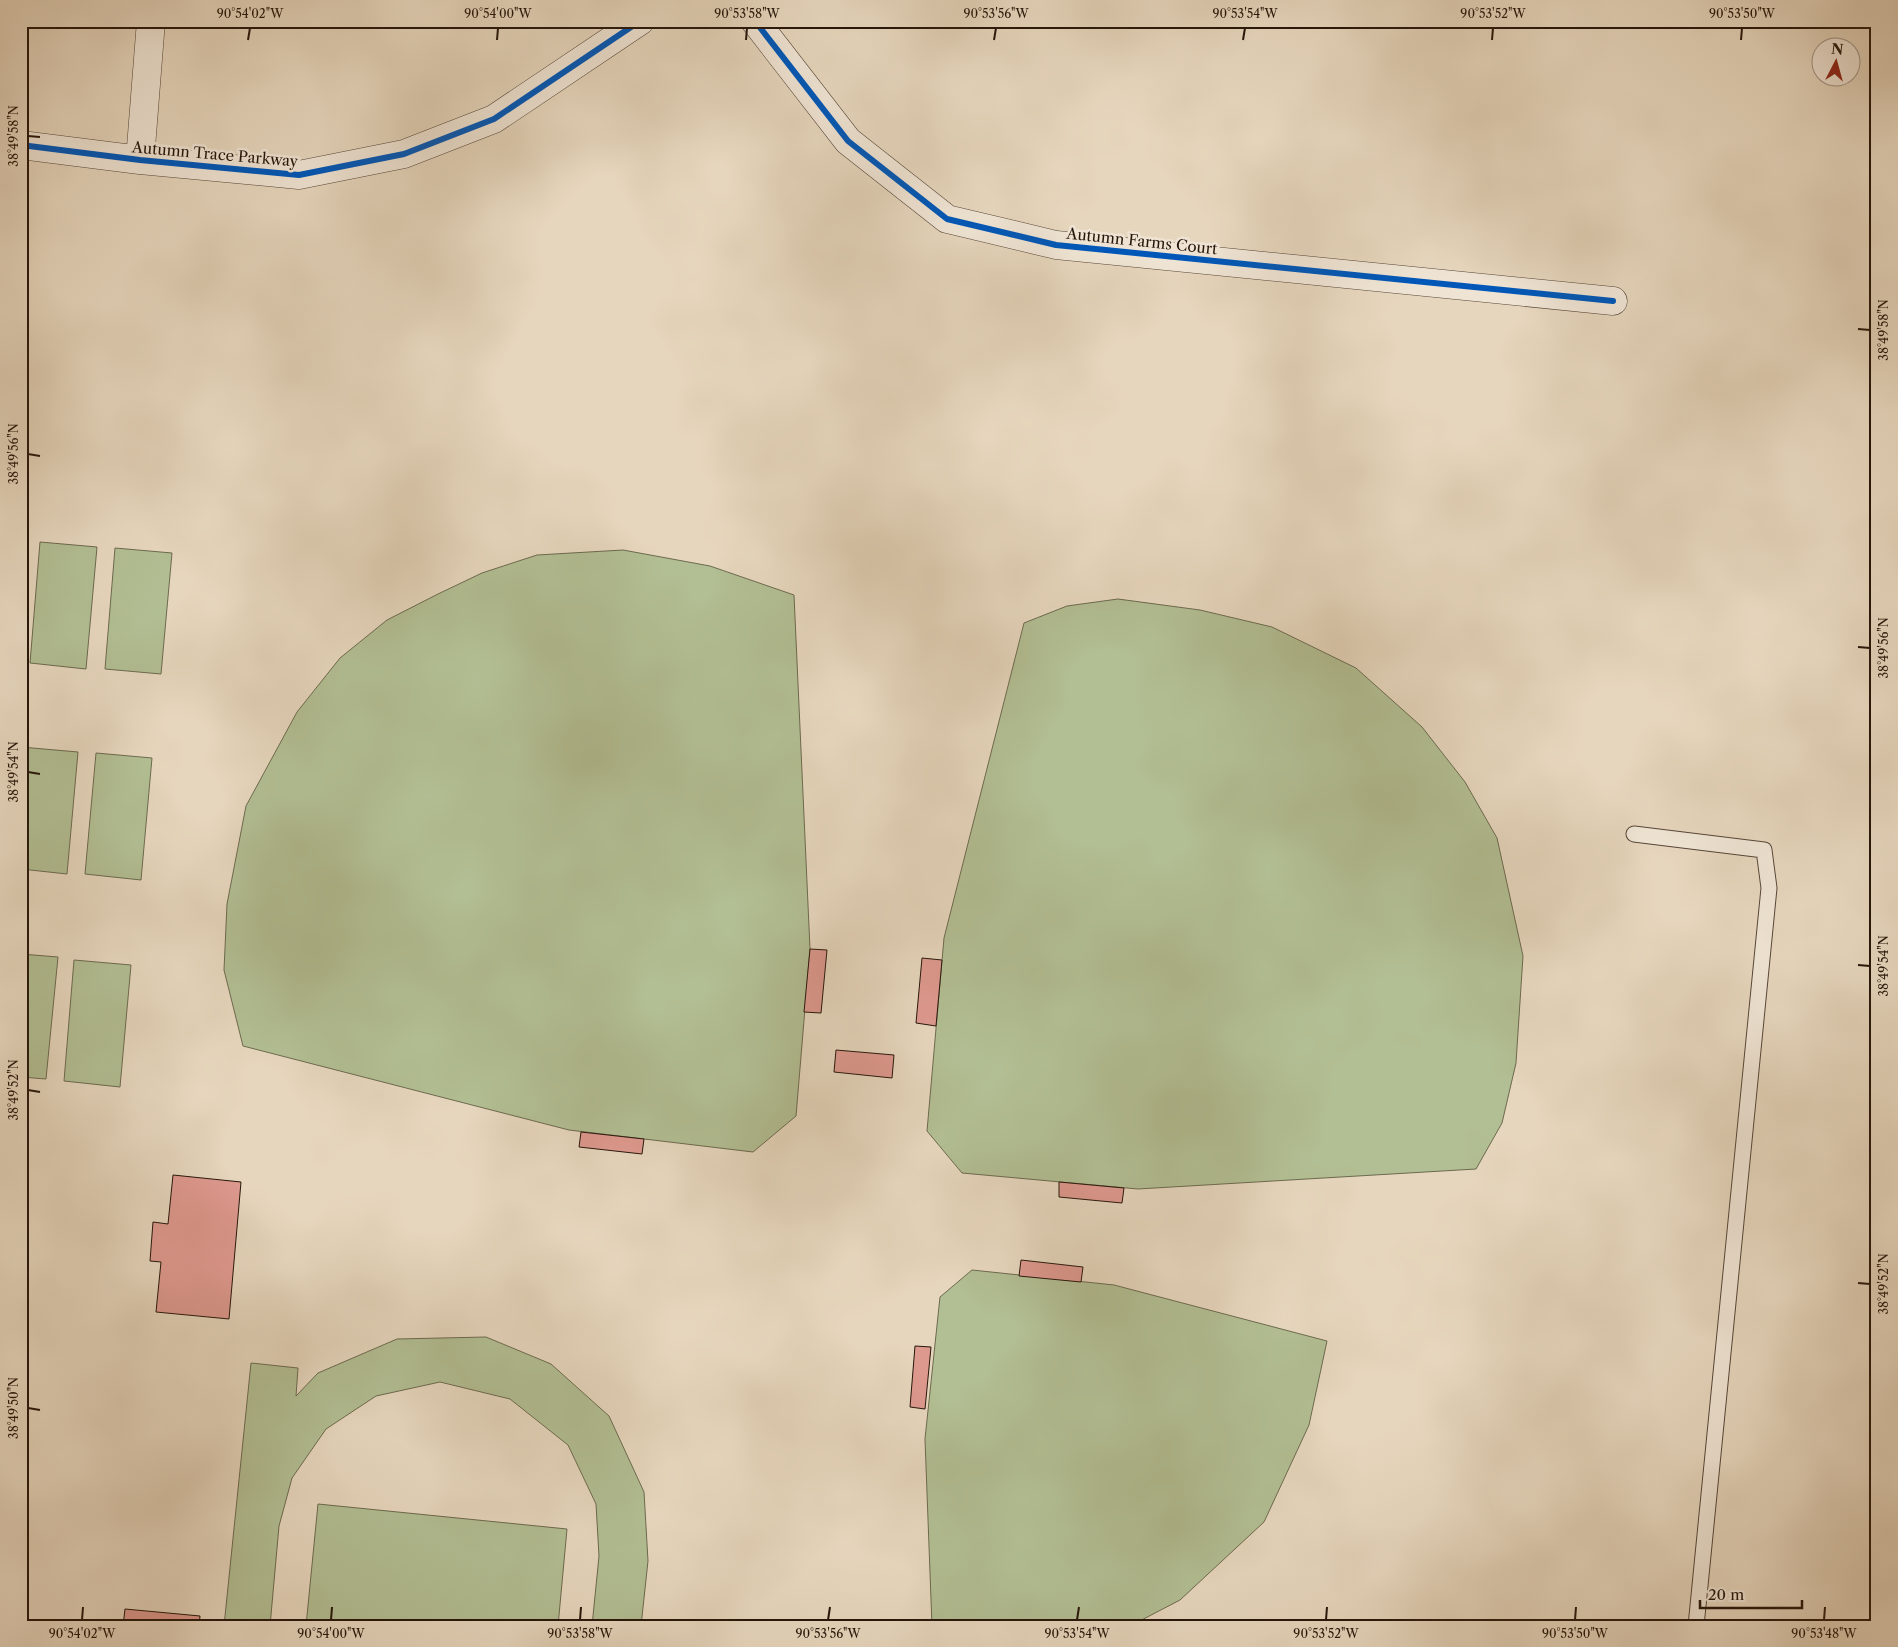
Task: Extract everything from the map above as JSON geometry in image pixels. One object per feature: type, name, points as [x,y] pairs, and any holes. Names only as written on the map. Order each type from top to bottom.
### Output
[{"type":"street","points":[[140,160],[151,21]]},
{"type":"street","name":"Autumn Trace Parkway","points":[[21,145],[140,160],[299,176],[404,154],[494,119],[640,21]]},
{"type":"street","name":"Autumn Farms Court","points":[[755,21],[848,141],[947,219],[1056,245],[1613,301]]},
{"type":"lane","points":[[1634,834],[1764,850],[1769,888],[1696,1626]]},
{"type":"green space","points":[[40,542],[97,547],[86,669],[30,663]]},
{"type":"green space","points":[[115,548],[172,553],[161,674],[105,669]]},
{"type":"green space","points":[[623,550],[710,566],[794,595],[810,949],[796,1116],[753,1152],[569,1130],[243,1046],[224,970],[227,904],[246,806],[297,712],[340,658],[387,620],[438,594],[482,573],[537,555]]},
{"type":"green space","points":[[1118,599],[1200,610],[1272,627],[1356,668],[1422,727],[1465,782],[1497,838],[1523,956],[1516,1063],[1502,1123],[1476,1169],[1138,1189],[962,1173],[927,1131],[944,938],[1024,623],[1067,606]]},
{"type":"green space","points":[[21,747],[78,752],[67,874],[21,869]]},
{"type":"green space","points":[[96,753],[152,758],[141,880],[85,874]]},
{"type":"green space","points":[[21,954],[58,957],[46,1079],[21,1077]]},
{"type":"green space","points":[[74,960],[131,965],[120,1087],[64,1081]]},
{"type":"green space","points":[[972,1270],[1114,1285],[1327,1341],[1309,1425],[1264,1522],[1180,1600],[1130,1626],[932,1626],[925,1439],[940,1297]]},
{"type":"green space","points":[[486,1337],[551,1364],[609,1416],[644,1492],[648,1561],[641,1626],[592,1626],[599,1556],[596,1504],[568,1445],[510,1399],[440,1382],[376,1396],[326,1429],[292,1478],[279,1526],[270,1626],[224,1626],[251,1363],[298,1368],[296,1396],[318,1373],[397,1339]]},
{"type":"green space","points":[[318,1504],[567,1529],[558,1626],[306,1626]]},
{"type":"building","points":[[810,949],[827,950],[821,1013],[804,1012]]},
{"type":"building","points":[[922,958],[942,960],[936,1026],[916,1023]]},
{"type":"building","points":[[836,1050],[894,1055],[892,1078],[834,1072]]},
{"type":"building","points":[[581,1132],[644,1139],[642,1154],[579,1147]]},
{"type":"building","points":[[173,1175],[241,1182],[229,1319],[156,1312],[161,1262],[150,1261],[153,1222],[168,1224]]},
{"type":"building","points":[[1059,1182],[1124,1188],[1122,1203],[1059,1197]]},
{"type":"building","points":[[1021,1260],[1083,1267],[1081,1282],[1019,1276]]},
{"type":"building","points":[[915,1346],[931,1347],[925,1409],[910,1407]]},
{"type":"building","points":[[125,1609],[200,1616],[199,1626],[123,1626]]},
{"type":"cycle path","points":[[21,145],[140,160],[299,175],[404,154],[494,119],[640,21]]},
{"type":"cycle path","points":[[755,21],[848,141],[947,219],[1056,245],[1613,301]]}]
